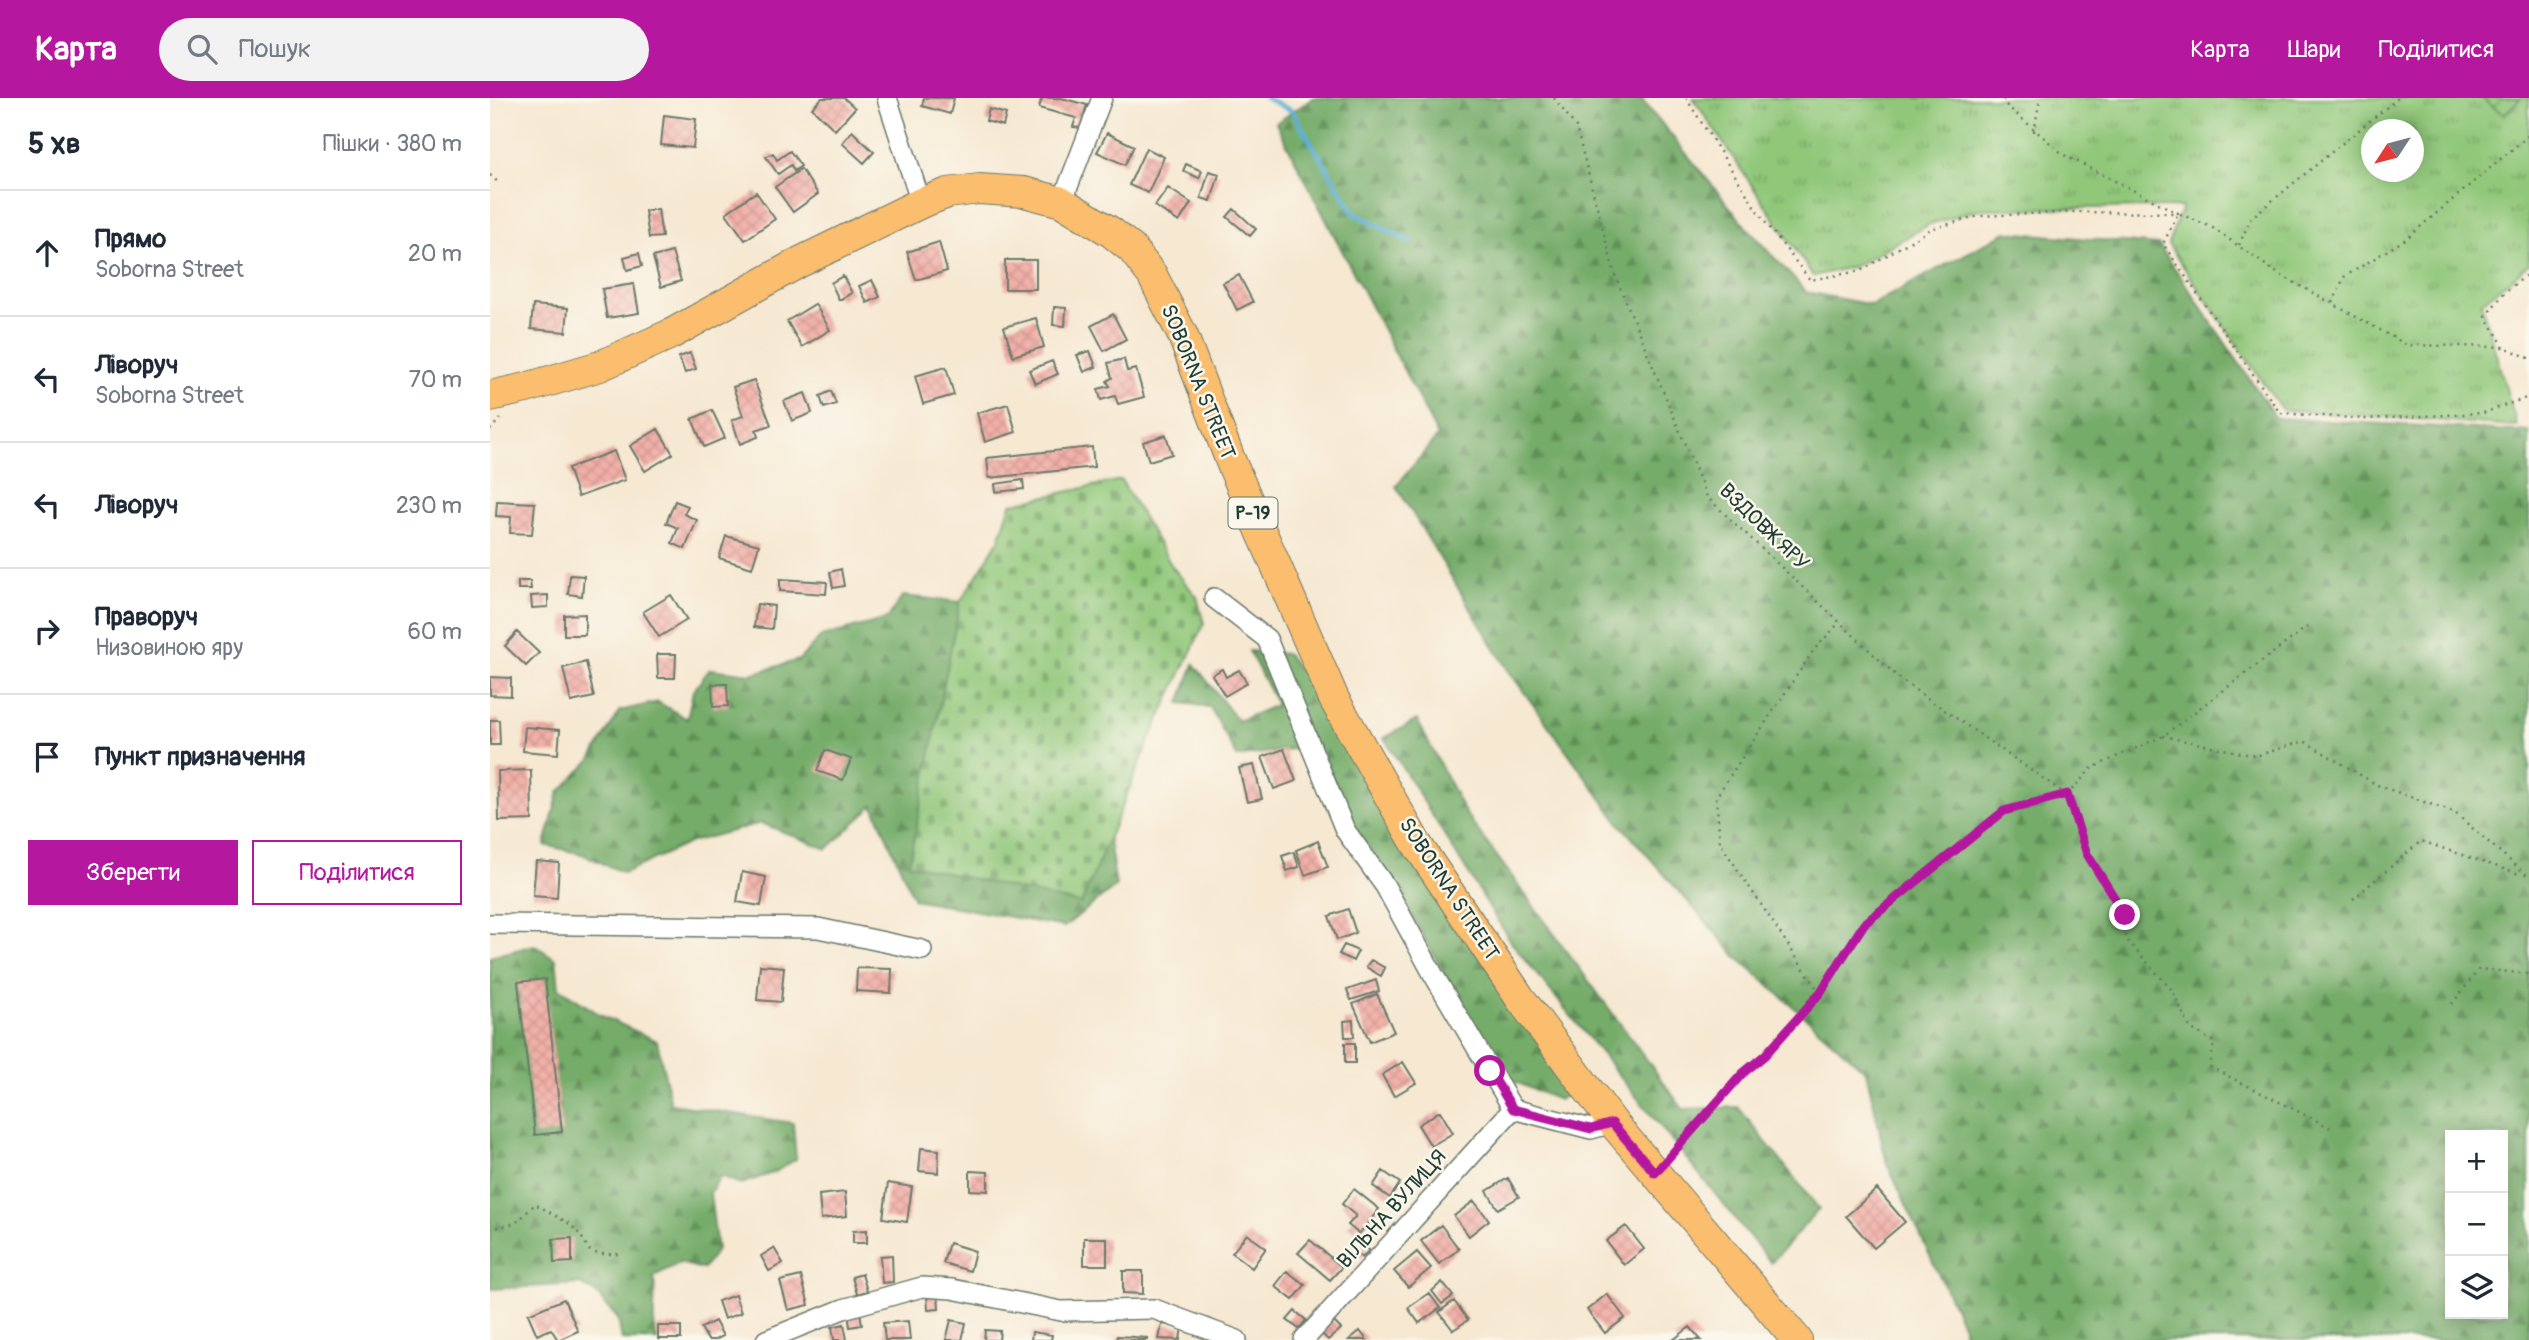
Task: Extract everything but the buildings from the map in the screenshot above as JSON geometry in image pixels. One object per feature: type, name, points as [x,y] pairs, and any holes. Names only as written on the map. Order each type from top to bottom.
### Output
[{"type":"main road","name":"SOBORNA STREET","points":[[496,406],[526,388],[600,366],[671,334],[800,262],[921,203],[948,193],[979,189],[1024,192],[1062,202],[1111,232],[1132,249],[1152,275],[1183,336],[1231,462],[1334,699],[1416,843],[1520,998],[1612,1123],[1797,1340]]},
{"type":"street","points":[[887,98],[921,203]]},
{"type":"street","points":[[1062,202],[1102,98]]},
{"type":"street","points":[[1214,598],[1267,639],[1345,830],[1385,886],[1433,974],[1513,1109],[1591,1129],[1612,1123]]},
{"type":"street","points":[[490,924],[818,928],[922,950]]},
{"type":"street","name":"ВІЛЬНА ВУЛИЦЯ","points":[[1304,1340],[1513,1109]]},
{"type":"street","points":[[766,1340],[843,1309],[922,1287],[952,1289],[1061,1311],[1154,1309],[1237,1340]]},
{"type":"path","name":"ВЗДОВЖ ЯРУ","points":[[1554,98],[1576,127],[1615,275],[1707,497],[1901,680],[2067,794]]},
{"type":"path","points":[[1686,98],[1762,218],[1810,280],[1860,271],[1931,229],[1979,216],[2075,212],[2178,213]]},
{"type":"path","points":[[2003,98],[2006,105],[2034,132],[2063,155],[2213,228],[2277,273],[2407,345],[2504,347],[2529,358]]},
{"type":"path","points":[[2034,132],[2040,98]]},
{"type":"path","points":[[2239,245],[2251,218],[2398,98]]},
{"type":"path","points":[[2332,304],[2343,277],[2406,239],[2529,135]]},
{"type":"path","points":[[490,175],[499,183]]},
{"type":"path","points":[[2178,213],[2163,244],[2280,413],[2366,419],[2483,413],[2529,397]]},
{"type":"path","points":[[2504,347],[2486,316],[2504,293],[2529,273]]},
{"type":"path","points":[[490,430],[496,406]]},
{"type":"path","points":[[1820,993],[1720,843],[1716,797],[1814,651],[1840,622]]},
{"type":"path","points":[[1655,1173],[1742,1074],[1765,1055],[1820,993],[1864,924],[2004,811],[2067,794],[2092,768],[2163,736],[2307,627]]},
{"type":"path","points":[[2163,736],[2256,756],[2304,741],[2377,785],[2455,813],[2527,877]]},
{"type":"path","points":[[2067,794],[2087,854],[2125,915],[2126,939],[2172,990],[2190,1028],[2214,1042],[2210,1067],[2333,1129]]},
{"type":"path","points":[[2353,899],[2421,841],[2527,877]]},
{"type":"path","points":[[2452,1004],[2479,969],[2529,974]]},
{"type":"path","points":[[490,1229],[516,1223],[535,1203],[570,1224],[589,1250],[598,1254],[621,1254]]},
{"type":"green space","points":[[1313,98],[1641,98],[1746,227],[1806,292],[1872,305],[2006,232],[2159,245],[2276,418],[2529,432],[2529,1340],[1961,1340],[1963,1326],[1887,1164],[1866,1071],[1736,956],[1620,824],[1508,670],[1396,486],[1438,436],[1276,123]]},
{"type":"green space","points":[[1693,98],[2482,98],[2504,115],[2521,98],[2529,98],[2529,264],[2481,303],[2517,426],[2282,410],[2168,244],[2182,207],[1980,209],[1930,224],[1855,266],[1813,276]]},
{"type":"green space","points":[[2482,98],[2521,98],[2504,115]]},
{"type":"green space","points":[[1121,480],[1173,568],[1197,597],[1204,624],[1150,739],[1081,904],[909,864],[960,602],[999,540],[1011,504]]},
{"type":"green space","points":[[903,596],[960,602],[986,703],[1103,801],[1116,886],[1064,927],[914,899],[873,805],[827,849],[761,823],[691,842],[624,873],[582,854],[545,845],[559,792],[590,761],[620,711],[658,702],[687,719],[693,691],[710,669],[751,674],[799,660],[821,637],[887,619]]},
{"type":"green space","points":[[1249,651],[1287,654],[1324,705],[1571,1091],[1559,1100],[1501,1076],[1391,878],[1353,826],[1318,745],[1237,757],[1210,707],[1180,703],[1194,664],[1238,721],[1277,705]]},
{"type":"green space","points":[[1417,720],[1465,813],[1683,1109],[1738,1107],[1819,1209],[1771,1263],[1511,942],[1384,738]]},
{"type":"green space","points":[[534,945],[556,959],[559,988],[602,1016],[657,1041],[671,1104],[793,1123],[796,1159],[775,1172],[741,1184],[720,1176],[710,1193],[717,1250],[703,1269],[679,1263],[654,1276],[654,1323],[657,1340],[622,1340],[618,1319],[596,1293],[580,1284],[490,1289],[490,957]]},
{"type":"waterway","points":[[1266,98],[1292,111],[1354,213],[1411,242]]},
{"type":"route","points":[[1490,1071],[1513,1109],[1591,1129],[1612,1123],[1655,1173],[1742,1074],[1765,1055],[1820,993],[1864,924],[2004,811],[2067,794],[2087,854],[2125,915]]}]
